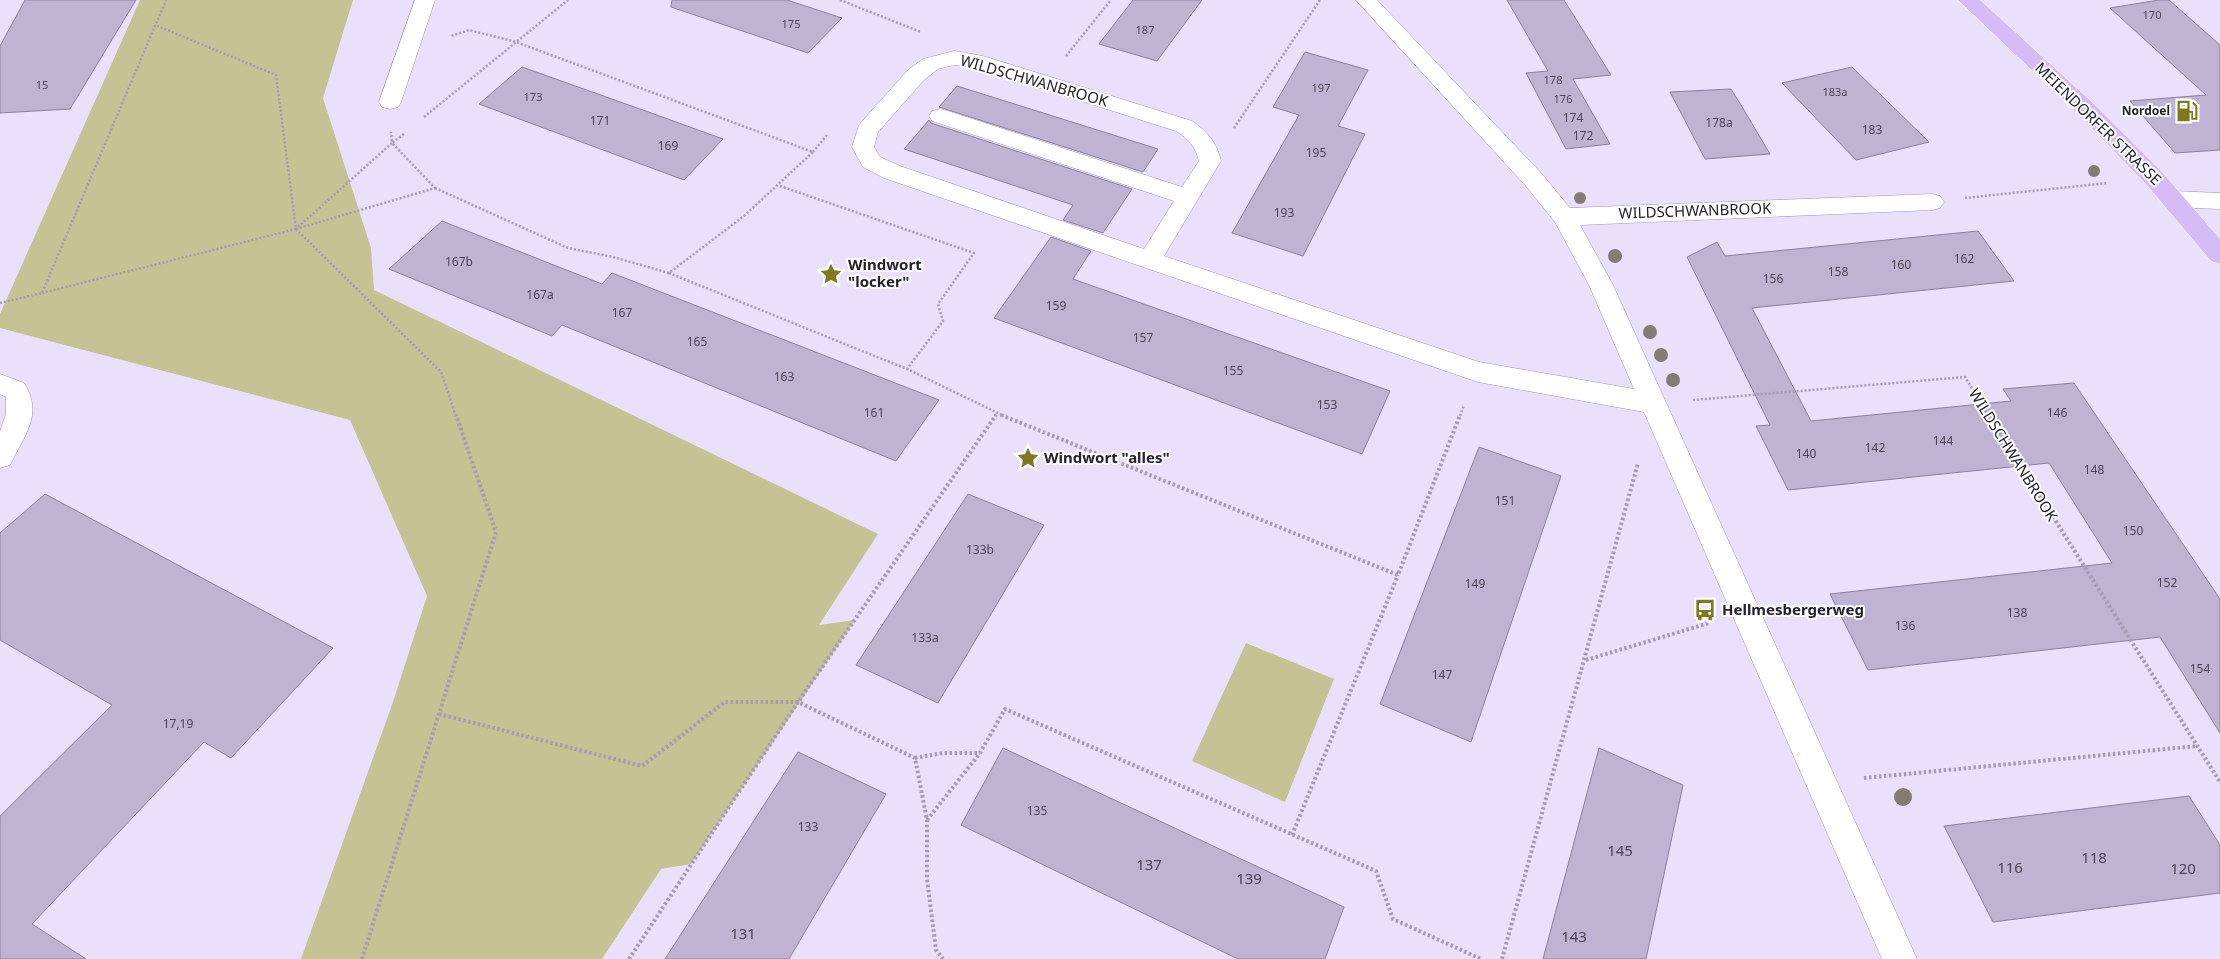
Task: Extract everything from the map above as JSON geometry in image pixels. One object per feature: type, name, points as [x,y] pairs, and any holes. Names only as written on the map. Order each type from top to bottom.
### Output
[{"type":"main road","name":"MEIENDORFER STRASSE","points":[[1968,0],[2086,109],[2154,178],[2220,255]]},
{"type":"street","points":[[390,102],[425,0]]},
{"type":"street","points":[[1366,0],[1533,178],[1564,217],[1601,286],[1654,403],[1900,959]]},
{"type":"street","name":"WILDSCHWANBROOK","points":[[1207,146],[1199,136],[1184,126],[976,61],[954,58],[931,64],[916,75],[867,130],[863,147],[871,162],[892,172],[1478,372],[1654,403]]},
{"type":"street","points":[[940,116],[1188,197]]},
{"type":"street","points":[[1149,260],[1210,161],[1207,146]]},
{"type":"street","points":[[2172,198],[2220,201]]},
{"type":"street","name":"WILDSCHWANBROOK","points":[[1564,217],[1932,202]]},
{"type":"street","points":[[0,384],[14,389],[20,400],[20,413],[0,456]]},
{"type":"path","points":[[42,293],[166,0]]},
{"type":"path","points":[[423,118],[568,0]]},
{"type":"path","points":[[840,0],[867,9],[946,42],[954,58]]},
{"type":"path","points":[[1065,57],[1111,0]]},
{"type":"path","points":[[1207,146],[1230,134],[1320,0]]},
{"type":"path","points":[[155,25],[276,75],[296,229],[441,372],[496,532],[362,959]]},
{"type":"path","points":[[408,49],[469,30],[516,42],[812,152],[780,186],[712,243],[669,274]]},
{"type":"path","points":[[296,229],[408,130]]},
{"type":"path","points":[[392,143],[435,188],[568,248],[613,257],[669,274],[907,369],[997,413],[1398,576]]},
{"type":"path","points":[[1932,202],[2154,178]]},
{"type":"path","points":[[780,186],[974,253],[938,304],[943,322],[907,369]]},
{"type":"path","points":[[0,303],[296,229],[435,188]]},
{"type":"path","points":[[1292,835],[1398,576],[1478,372]]},
{"type":"path","name":"WILDSCHWANBROOK","points":[[1654,403],[1965,377],[2220,782]]},
{"type":"path","points":[[1502,959],[1654,403]]},
{"type":"path","points":[[629,959],[798,702],[997,413]]},
{"type":"path","points":[[1585,661],[1745,611]]},
{"type":"path","points":[[439,714],[642,766],[725,702],[798,702],[915,758],[943,753],[980,753]]},
{"type":"path","points":[[927,820],[980,753],[1005,709],[1376,872],[1393,919],[1481,959]]},
{"type":"path","points":[[1821,782],[2197,746]]},
{"type":"path","points":[[915,758],[927,820],[927,880],[936,950],[943,959]]},
{"type":"shaded area","points":[[140,0],[353,0],[323,98],[371,248],[374,290],[878,534],[819,625],[855,620],[691,864],[661,869],[602,959],[301,959],[393,702],[427,596],[350,420],[0,328],[0,314]]},
{"type":"shaded area","points":[[1246,643],[1334,679],[1285,802],[1192,761]]},
{"type":"building","points":[[25,0],[136,0],[70,109],[0,113],[0,46]]},
{"type":"building","points":[[672,0],[787,0],[842,18],[808,53],[671,7]]},
{"type":"building","points":[[1133,0],[1202,0],[1157,61],[1099,44]]},
{"type":"building","points":[[1507,0],[1564,0],[1611,75],[1573,79],[1610,144],[1566,149],[1526,73],[1548,71]]},
{"type":"building","points":[[2169,0],[2220,45],[2220,150],[2175,153],[2130,101],[2206,95],[2110,8]]},
{"type":"building","points":[[1305,52],[1368,70],[1338,126],[1365,134],[1303,256],[1232,233],[1299,115],[1273,107]]},
{"type":"building","points":[[522,67],[723,139],[684,180],[479,104]]},
{"type":"building","points":[[1852,67],[1929,142],[1856,160],[1782,83]]},
{"type":"building","points":[[957,86],[1158,149],[1143,172],[939,107]]},
{"type":"building","points":[[1731,89],[1770,154],[1705,159],[1670,92]]},
{"type":"building","points":[[929,120],[931,123],[1132,189],[1103,233],[1063,220],[1073,205],[904,149]]},
{"type":"building","points":[[442,221],[602,284],[612,273],[939,400],[896,461],[562,325],[552,336],[389,269]]},
{"type":"building","points":[[1978,231],[2014,281],[1752,308],[1811,421],[2011,401],[2003,389],[2074,383],[2220,599],[2220,733],[2160,637],[1868,670],[1830,594],[2112,563],[2049,463],[1788,490],[1756,426],[1770,425],[1687,257],[1717,242],[1725,256]]},
{"type":"building","points":[[1051,237],[1091,251],[1073,279],[1390,391],[1362,454],[994,318]]},
{"type":"building","points":[[1479,447],[1561,476],[1471,742],[1380,704]]},
{"type":"building","points":[[45,494],[333,648],[231,758],[204,742],[32,924],[86,959],[0,959],[0,816],[112,705],[0,640],[0,533]]},
{"type":"building","points":[[968,494],[1044,525],[938,703],[856,665]]},
{"type":"building","points":[[1003,748],[1344,907],[1325,959],[1238,959],[961,825]]},
{"type":"building","points":[[1599,748],[1683,785],[1646,959],[1543,959]]},
{"type":"building","points":[[798,752],[886,794],[789,959],[665,959]]},
{"type":"building","points":[[2189,796],[2220,845],[2220,893],[1993,922],[1944,826]]},
{"type":"place","name":"Nordoel","points":[[2187,111]]},
{"type":"place","name":"Windwort \"locker\"","points":[[831,274]]},
{"type":"place","name":"Windwort \"alles\"","points":[[1028,458]]},
{"type":"place","name":"Hellmesbergerweg","points":[[1705,610]]}]
